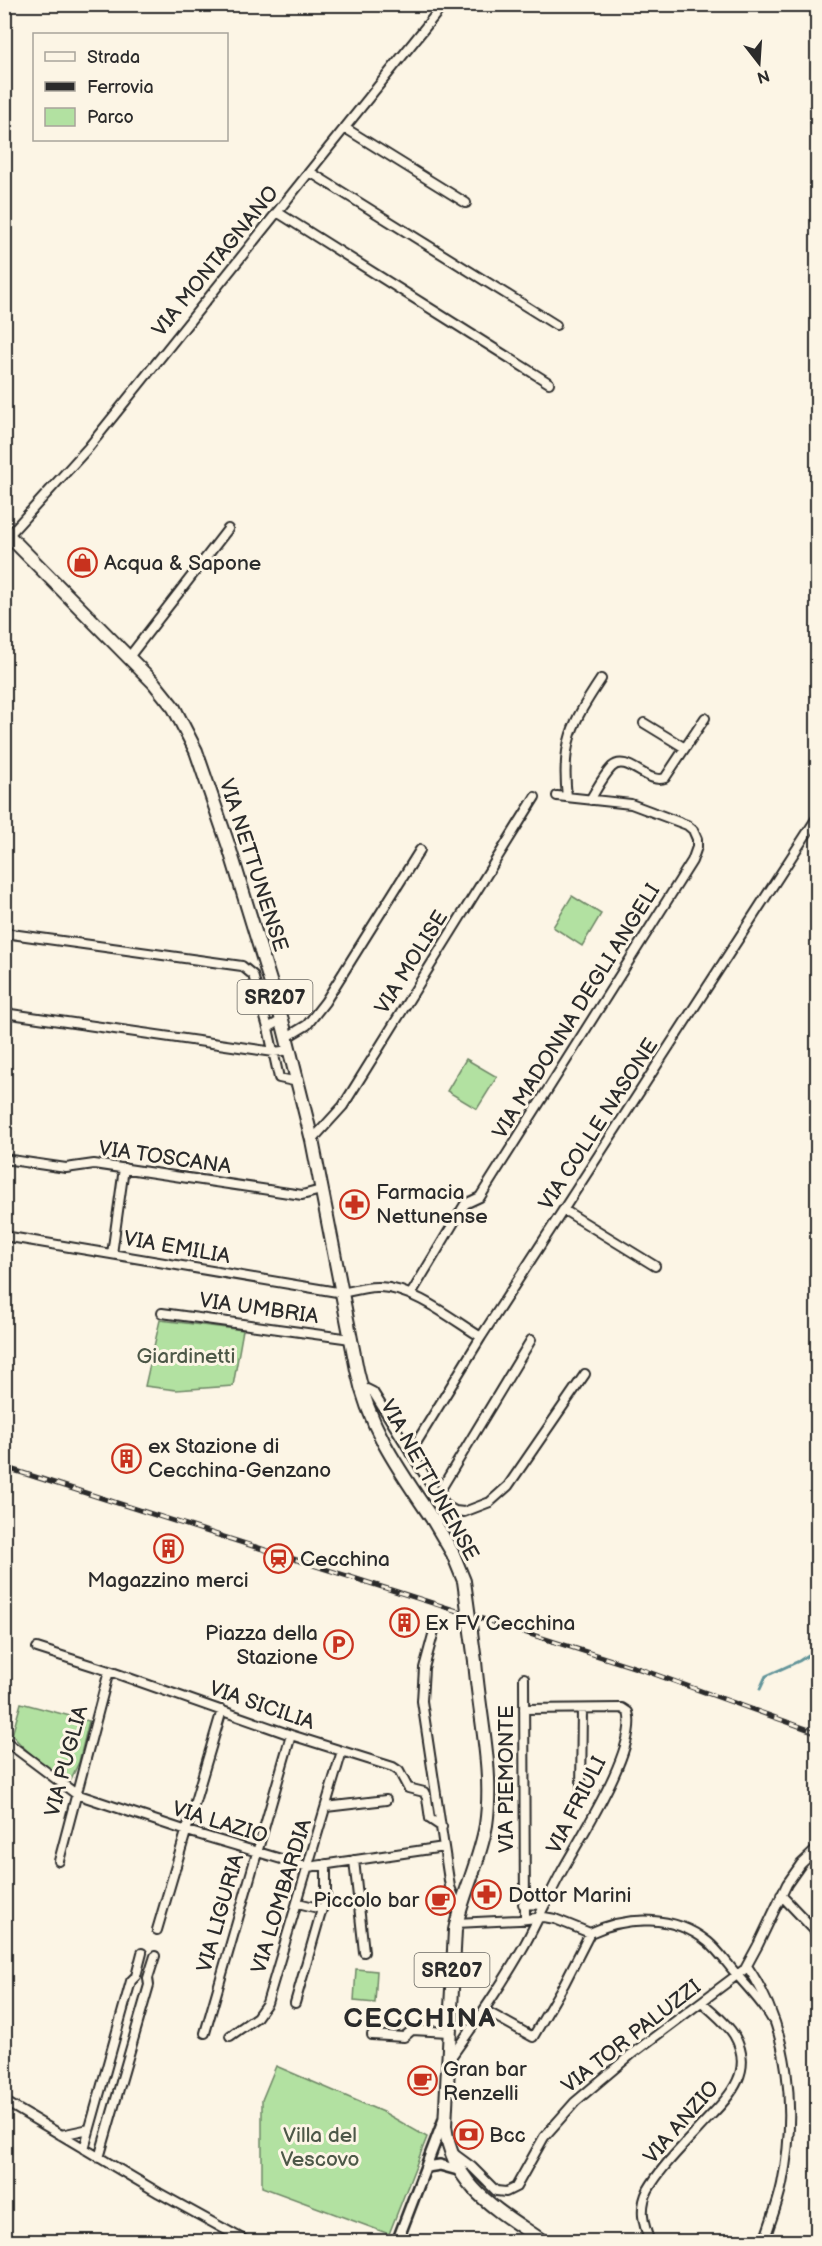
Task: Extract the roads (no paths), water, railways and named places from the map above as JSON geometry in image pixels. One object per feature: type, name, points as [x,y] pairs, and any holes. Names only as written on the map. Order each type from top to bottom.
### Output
[{"type":"main road","name":"VIA NETTUNENSE","points":[[7,533],[171,702],[194,745],[233,859],[287,1037],[312,1140],[360,1389],[379,1437],[433,1520],[453,1554],[464,1581],[487,1771],[488,1807],[484,1833],[456,1923],[448,2032],[445,2117],[450,2151],[458,2170],[474,2190],[495,2209],[544,2241]]},
{"type":"street","name":"VIA MONTAGNANO","points":[[7,533],[87,448],[444,4]]},
{"type":"street","points":[[345,128],[466,203]]},
{"type":"street","points":[[310,172],[556,325]]},
{"type":"street","points":[[277,212],[549,383]]},
{"type":"street","points":[[129,657],[228,528]]},
{"type":"street","points":[[567,797],[565,769],[569,735],[580,711],[601,679]]},
{"type":"street","points":[[590,800],[615,765],[625,764],[653,779],[661,780],[666,777],[705,717]]},
{"type":"street","points":[[644,723],[685,748]]},
{"type":"street","name":"VIA MADONNA DEGLI ANGELI","points":[[411,1294],[465,1204],[480,1197],[695,855],[696,836],[687,825],[639,806],[557,796]]},
{"type":"street","name":"VIA MOLISE","points":[[312,1140],[343,1106],[535,797]]},
{"type":"street","name":"VIA COLLE NASONE","points":[[410,1453],[481,1337],[818,816]]},
{"type":"street","points":[[287,1037],[307,1025],[325,1002],[420,850]]},
{"type":"street","points":[[4,933],[242,966],[253,975],[279,1078],[298,1082]]},
{"type":"street","points":[[4,1013],[274,1052],[290,1050]]},
{"type":"street","points":[[268,1028],[282,1020]]},
{"type":"street","name":"VIA TOSCANA","points":[[4,1160],[66,1168],[90,1164],[302,1195],[321,1190]]},
{"type":"street","points":[[112,1254],[124,1168]]},
{"type":"street","points":[[564,1210],[655,1266]]},
{"type":"street","name":"VIA EMILIA","points":[[4,1236],[343,1293]]},
{"type":"street","points":[[343,1293],[378,1287],[396,1289],[411,1294],[481,1337]]},
{"type":"street","name":"VIA UMBRIA","points":[[162,1313],[351,1339]]},
{"type":"street","points":[[438,1494],[531,1340]]},
{"type":"street","points":[[360,1389],[373,1392],[410,1453],[448,1507],[464,1512],[476,1509],[496,1498],[508,1486],[585,1374]]},
{"type":"street","points":[[434,1631],[424,1668],[422,1701],[452,1896],[459,1909]]},
{"type":"street","name":"VIA SICILIA","points":[[37,1648],[399,1771],[408,1788],[424,1792],[430,1819],[442,1827]]},
{"type":"street","name":"VIA PUGLIA","points":[[59,1861],[110,1671]]},
{"type":"street","name":"VIA PIEMONTE","points":[[524,1678],[525,1919]]},
{"type":"street","name":"VIA FRIULI","points":[[447,2064],[484,2010],[525,1943],[617,1767],[630,1723],[628,1712],[622,1708],[582,1709]]},
{"type":"street","points":[[524,1709],[582,1709],[581,1792]]},
{"type":"street","points":[[157,1930],[222,1710]]},
{"type":"street","name":"VIA LIGURIA","points":[[205,2033],[291,1735]]},
{"type":"street","name":"VIA LAZIO","points":[[4,1740],[76,1794],[187,1832],[308,1867],[444,1847]]},
{"type":"street","name":"VIA LOMBARDIA","points":[[230,2036],[257,2017],[266,2006],[342,1751]]},
{"type":"street","points":[[326,1807],[386,1800]]},
{"type":"street","name":"VIA TOR PALUZZI","points":[[450,2151],[472,2167],[496,2191],[509,2191],[518,2185],[544,2137],[575,2102],[627,2057],[738,1976],[747,1966],[781,1895],[795,1873],[818,1848]]},
{"type":"street","points":[[354,1860],[364,1952]]},
{"type":"street","points":[[295,2003],[326,1902],[326,1864]]},
{"type":"street","points":[[781,1895],[818,1934]]},
{"type":"street","points":[[297,1903],[322,1909]]},
{"type":"street","points":[[524,1904],[544,1905]]},
{"type":"street","points":[[456,1923],[538,1917],[555,1919],[590,1933],[614,1924],[632,1921],[650,1920],[672,1924],[704,1939],[762,2004],[772,2019]]},
{"type":"street","points":[[484,2010],[533,2037],[590,1933]]},
{"type":"street","points":[[84,2149],[131,1982],[136,1976],[142,1953]]},
{"type":"street","points":[[99,2158],[149,1985],[148,1978],[154,1956]]},
{"type":"street","points":[[747,1966],[766,1998],[786,2063],[788,2121],[782,2181],[765,2241]]},
{"type":"street","name":"VIA ANZIO","points":[[650,2241],[642,2213],[646,2194],[653,2182],[685,2144],[726,2101],[740,2076],[741,2056],[734,2036],[702,2002]]},
{"type":"street","points":[[372,2035],[404,2037],[412,2030],[448,2032]]},
{"type":"street","points":[[4,2101],[159,2193],[248,2241]]},
{"type":"street","points":[[397,2241],[445,2117]]},
{"type":"street","points":[[61,2135],[89,2129]]},
{"type":"street","points":[[427,2167],[440,2165],[458,2170]]},
{"type":"waterway","points":[[760,1689],[766,1676],[799,1661],[818,1649]]},
{"type":"railway","points":[[4,1467],[643,1670],[818,1733]]},
{"type":"place","name":"Acqua & Sapone","points":[[83,563]]},
{"type":"place","name":"Farmacia Nettunense","points":[[355,1204]]},
{"type":"place","name":"ex Stazione di Cecchina-Genzano","points":[[127,1458]]},
{"type":"place","name":"Magazzino merci","points":[[168,1549]]},
{"type":"place","name":"Cecchina","points":[[279,1559]]},
{"type":"place","name":"Ex FV Cecchina","points":[[404,1623]]},
{"type":"place","name":"Piazza della Stazione","points":[[339,1645]]},
{"type":"place","name":"Dottor Marini","points":[[487,1895]]},
{"type":"place","name":"Piccolo bar","points":[[440,1900]]},
{"type":"place","name":"Gran bar Renzelli","points":[[422,2081]]},
{"type":"place","name":"Bcc","points":[[468,2135]]},
{"type":"district","name":"CECCHINA","points":[[420,2018]]},
{"type":"park label","name":"Giardinetti","points":[[186,1356]]},
{"type":"park label","name":"Villa del Vescovo","points":[[320,2147]]}]
